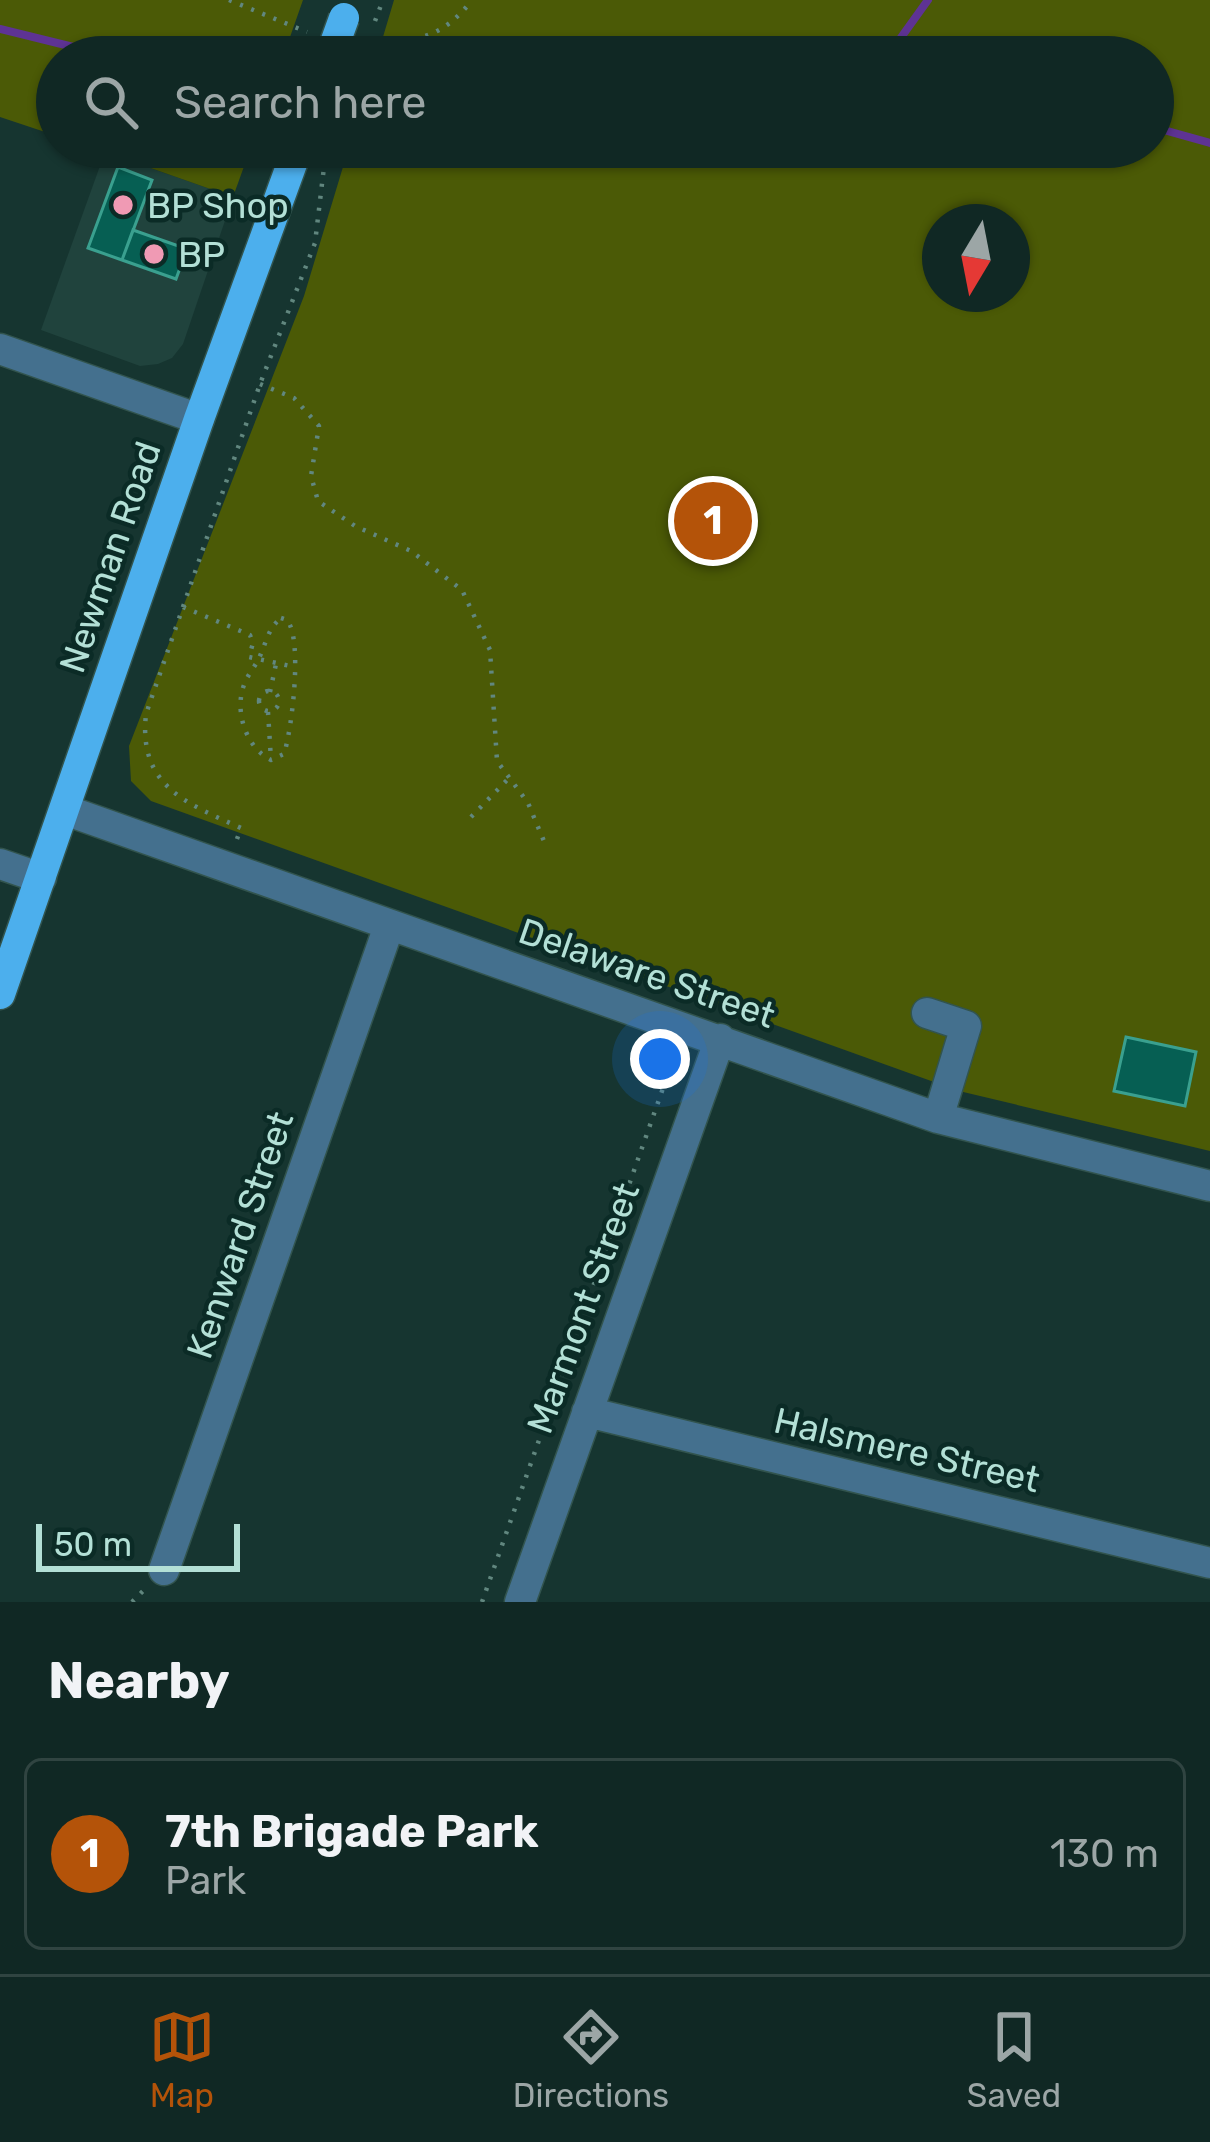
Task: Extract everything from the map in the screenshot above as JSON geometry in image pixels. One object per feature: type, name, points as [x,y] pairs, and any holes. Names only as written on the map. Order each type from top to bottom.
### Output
[{"type":"main road","name":"Newman Road","points":[[0,994],[199,419],[301,168]]},
{"type":"street","points":[[0,349],[199,419]]},
{"type":"street","name":"Delaware Street","points":[[65,810],[938,1118],[1210,1186]]},
{"type":"street","points":[[0,864],[40,878]]},
{"type":"street","name":"Kenward Street","points":[[164,1570],[389,926]]},
{"type":"street","points":[[927,1013],[966,1026],[938,1118]]},
{"type":"street","name":"Marmont Street","points":[[520,1602],[720,1039]]},
{"type":"street","name":"Halsmere Street","points":[[587,1412],[1210,1563]]},
{"type":"path","points":[[375,21],[383,0]]},
{"type":"path","points":[[236,843],[241,828],[175,797],[158,776],[148,752],[146,714],[260,384],[315,243],[306,168]]},
{"type":"path","points":[[260,384],[294,398],[320,427],[311,476],[318,501],[356,526],[411,551],[462,590],[490,650],[497,760],[528,802],[546,846]]},
{"type":"path","points":[[183,607],[250,634],[254,643],[249,656],[257,661],[295,667]]},
{"type":"path","points":[[281,618],[294,629],[296,691],[287,746],[284,754],[271,760],[254,749],[242,721],[241,699],[244,682],[270,629],[281,618]]},
{"type":"path","points":[[270,692],[276,664]]},
{"type":"path","points":[[259,701],[270,692]]},
{"type":"path","points":[[268,711],[278,701],[270,692]]},
{"type":"path","points":[[241,699],[259,701],[268,711],[271,760]]},
{"type":"path","points":[[471,817],[509,778]]},
{"type":"path","points":[[482,1602],[685,1028]]},
{"type":"shaded area","points":[[99,168],[151,168],[233,197],[183,344],[172,358],[140,366],[41,330]]},
{"type":"green space","points":[[0,0],[303,0],[290,36],[36,36],[36,129],[0,117]]},
{"type":"green space","points":[[394,0],[1210,0],[1210,1151],[959,1091],[151,801],[131,781],[129,746],[304,296],[343,168],[1174,168],[1174,36],[383,36]]},
{"type":"green space","points":[[151,168],[243,168],[233,197]]},
{"type":"building","name":"BP Shop","points":[[118,168],[152,180],[122,260],[88,248]]},
{"type":"building","points":[[133,230],[187,249],[176,279],[122,260]]},
{"type":"building","points":[[1126,1037],[1196,1052],[1185,1106],[1114,1091]]},
{"type":"waterway","points":[[902,36],[928,0]]},
{"type":"waterway","points":[[0,29],[36,38]]},
{"type":"waterway","points":[[1174,133],[1210,143]]},
{"type":"place","name":"BP Shop","points":[[123,205]]},
{"type":"place","name":"BP","points":[[154,254]]},
{"type":"place","name":"7th Brigade Park","points":[[713,521]]}]
